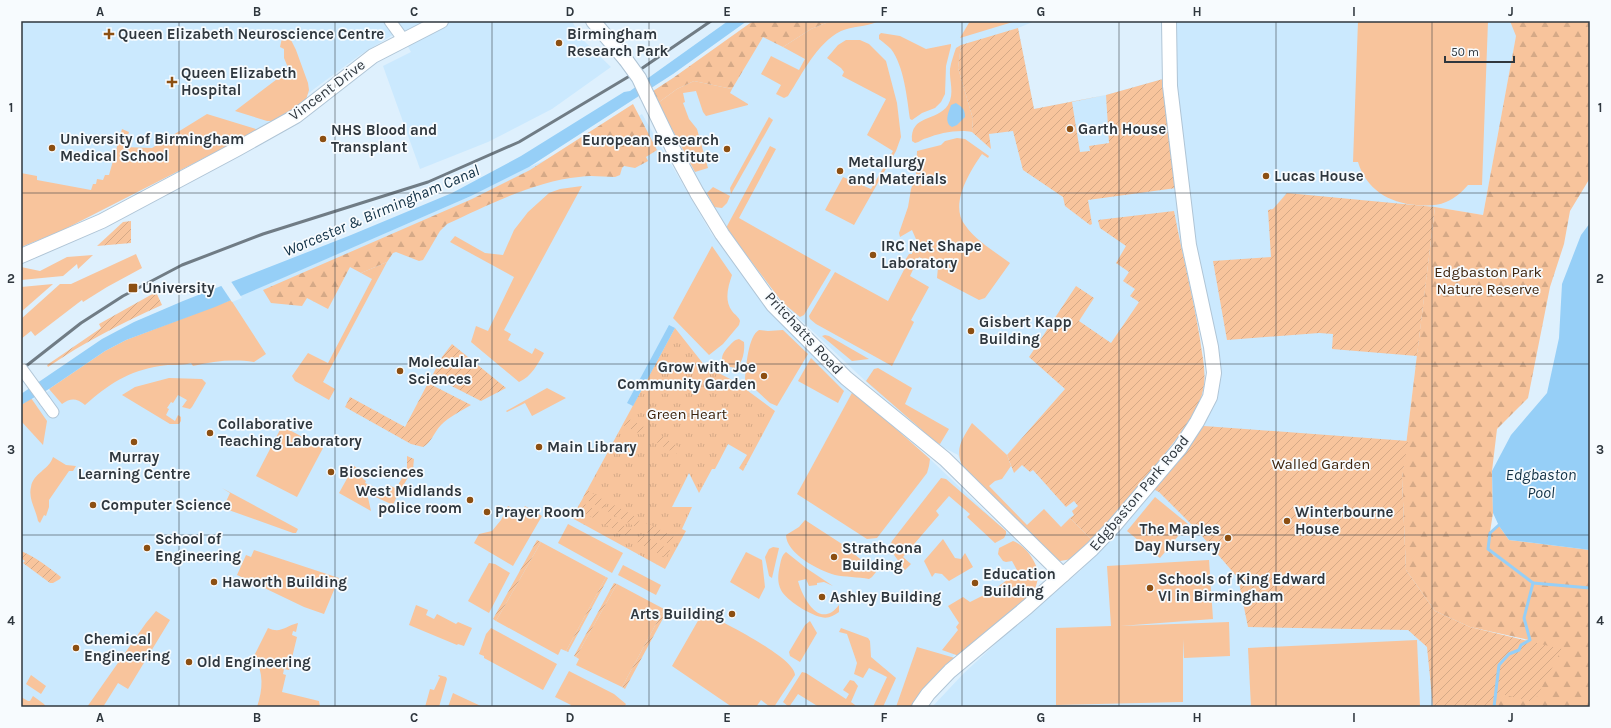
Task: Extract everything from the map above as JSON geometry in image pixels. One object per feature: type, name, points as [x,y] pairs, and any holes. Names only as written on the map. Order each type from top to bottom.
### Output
[{"type":"street","points":[[390,21],[403,39]]},
{"type":"street","name":"Vincent Drive","points":[[21,256],[102,221],[249,143],[296,116],[373,56],[440,21]]},
{"type":"street","name":"Pritchatts Road","points":[[593,21],[639,78],[673,149],[697,193],[722,234],[774,305],[846,378],[945,459],[1063,575]]},
{"type":"street","name":"Edgbaston Park Road","points":[[919,707],[928,694],[950,671],[1063,575],[1092,549],[1114,526],[1180,448],[1197,422],[1210,397],[1214,373],[1211,347],[1189,245],[1170,86],[1169,21]]},
{"type":"street","points":[[21,368],[53,412]]},
{"type":"shaded area","points":[[21,21],[572,21],[581,38],[611,67],[552,109],[488,142],[420,169],[383,66],[411,52],[399,31],[360,55],[290,109],[259,130],[61,231],[21,249]]},
{"type":"shaded area","points":[[772,21],[1035,21],[1018,28],[1034,109],[1106,95],[1163,79],[1181,241],[1194,301],[1205,374],[1204,389],[1192,416],[1179,436],[1060,561],[962,466],[958,455],[919,433],[922,430],[879,394],[782,302],[726,228],[712,206],[658,103]]},
{"type":"shaded area","points":[[1173,21],[1519,21],[1483,215],[1435,207],[1402,478],[1496,693],[1495,707],[932,707],[964,673],[1017,624],[1080,571],[1115,535],[1195,433],[1214,404],[1220,381],[1219,358],[1192,222],[1174,73]]},
{"type":"shaded area","points":[[642,114],[711,233],[771,310],[850,388],[930,459],[1030,554],[1024,572],[970,640],[948,661],[908,707],[21,707],[21,405],[215,307],[471,196],[529,167],[609,133]]},
{"type":"green space","points":[[753,21],[831,21],[811,29],[783,47],[763,37],[732,89],[694,81],[677,89],[658,103],[650,93],[673,78]]},
{"type":"green space","points":[[831,21],[877,22],[845,29],[832,37],[817,51],[788,96],[784,98],[776,94],[781,85],[761,74],[771,56],[799,70],[805,59],[783,47],[811,29]]},
{"type":"green space","points":[[970,21],[1016,21],[960,38]]},
{"type":"green space","points":[[1358,21],[1488,21],[1482,185],[1468,185],[1455,197],[1439,204],[1424,206],[1406,204],[1388,198],[1380,193],[1367,180],[1358,162],[1353,162]]},
{"type":"green space","name":"Edgbaston Park Nature Reserve","points":[[1510,21],[1590,21],[1590,178],[1570,211],[1564,244],[1550,287],[1528,398],[1497,429],[1492,471],[1493,513],[1490,532],[1499,526],[1509,540],[1590,550],[1590,707],[1495,707],[1496,692],[1529,640],[1470,627],[1435,611],[1406,570],[1402,478],[1435,207],[1483,215],[1516,36]]},
{"type":"green space","points":[[1018,28],[1034,109],[1106,95],[1163,79],[1176,188],[1088,200],[1092,224],[1090,225],[1065,206],[1063,197],[1023,170],[1013,131],[989,134],[991,149],[972,132],[973,119],[958,68],[961,45]],"holes":[[[1106,95],[1109,143],[1089,146],[1090,151],[1080,152],[1072,102]]]},
{"type":"green space","points":[[287,32],[296,50],[308,83],[309,90],[305,103],[276,121],[267,121],[235,111],[289,70],[284,58],[284,49],[280,47],[282,38]]},
{"type":"green space","points":[[881,33],[900,36],[926,49],[951,44],[946,66],[945,94],[941,102],[935,108],[922,113],[912,120],[910,119],[904,82],[899,64],[891,49],[879,39],[879,35]]},
{"type":"green space","points":[[846,40],[860,40],[869,44],[886,61],[897,103],[901,137],[896,151],[854,225],[825,210],[843,177],[871,189],[893,151],[867,135],[886,99],[842,76],[844,72],[841,68],[827,58],[838,45]]},
{"type":"green space","points":[[961,45],[958,68],[973,119],[972,132],[955,131],[943,133],[925,138],[915,143],[912,141],[915,126],[925,119],[937,114],[948,105],[951,96],[950,66],[956,48]]},
{"type":"green space","points":[[694,81],[732,89],[730,93],[748,104],[706,116],[703,112],[696,91],[683,93],[685,102],[683,103],[689,119],[697,129],[708,168],[695,172],[658,103],[677,89]]},
{"type":"green space","points":[[633,104],[657,150],[646,157],[648,161],[635,168],[624,166],[620,175],[615,177],[584,176],[562,179],[528,189],[494,202],[447,224],[440,231],[423,260],[419,261],[396,252],[393,253],[387,262],[361,273],[350,267],[328,309],[307,298],[302,306],[271,303],[263,290],[472,199],[530,170]]},
{"type":"green space","points":[[207,114],[259,130],[61,231],[21,247],[21,173],[37,176],[37,180],[91,190],[93,184],[96,184],[97,179],[103,180],[105,175],[109,175],[122,129],[129,132],[124,147],[152,148]]},
{"type":"green space","points":[[769,117],[773,120],[731,194],[730,188]]},
{"type":"green space","points":[[957,138],[965,139],[989,156],[988,158],[982,154],[967,179],[960,198],[959,208],[961,217],[969,231],[974,236],[1010,263],[985,298],[979,300],[937,278],[938,267],[919,257],[910,276],[929,287],[911,320],[914,322],[892,366],[816,324],[810,319],[809,316],[835,272],[888,301],[907,264],[904,262],[909,254],[912,254],[912,250],[919,246],[912,230],[900,237],[899,233],[908,207],[911,189],[916,175],[917,151],[941,145],[945,141]]},
{"type":"green space","points":[[770,146],[776,149],[739,218],[831,270],[804,315],[800,317],[782,302],[726,228]]},
{"type":"green space","points":[[582,186],[504,330],[511,334],[508,340],[532,354],[535,348],[544,353],[531,373],[524,380],[519,382],[471,342],[476,326],[488,331],[514,277],[450,242],[455,236],[485,253],[503,255],[514,230],[528,212],[549,193],[560,189]]},
{"type":"green space","points":[[713,187],[730,196],[727,203],[722,208],[714,207],[707,193]]},
{"type":"green space","points":[[1287,193],[1435,207],[1417,356],[1332,349],[1333,334],[1319,333],[1227,340],[1213,261],[1271,257],[1268,210],[1273,209]]},
{"type":"green space","points":[[1174,211],[1200,339],[1204,371],[1203,390],[1198,406],[1184,429],[1141,485],[1093,541],[1070,518],[1074,515],[1072,511],[1078,506],[1074,501],[1066,507],[1033,470],[1030,472],[1022,465],[1014,473],[1007,455],[1065,389],[1029,357],[1076,286],[1094,298],[1079,321],[1111,343],[1139,302],[1130,296],[1135,289],[1123,281],[1129,272],[1116,263],[1126,246],[1100,228],[1098,220]]},
{"type":"green space","points":[[131,221],[131,243],[97,246],[123,222]]},
{"type":"green space","points":[[712,246],[732,275],[727,298],[732,311],[740,321],[739,325],[723,344],[709,355],[673,318]]},
{"type":"green space","points":[[136,254],[142,268],[83,302],[82,300],[35,336],[31,331],[21,339],[21,319],[60,284],[71,284]]},
{"type":"green space","points":[[93,255],[78,269],[77,264],[63,276],[21,280],[21,267],[40,271],[67,257]]},
{"type":"green space","points":[[387,262],[323,382],[335,389],[329,400],[295,381],[292,376],[308,353],[328,363],[372,279],[361,273]]},
{"type":"green space","points":[[53,284],[21,312],[21,287]]},
{"type":"green space","points":[[156,292],[162,305],[104,333],[75,349],[48,367],[47,365],[101,328],[99,324]]},
{"type":"green space","points":[[231,300],[266,354],[254,362],[224,361],[193,366],[191,363],[164,365],[149,368],[129,375],[111,385],[85,405],[74,400],[62,404],[49,389],[105,351],[126,340]]},
{"type":"green space","name":"Green Heart","points":[[675,328],[705,366],[736,382],[775,411],[743,471],[739,468],[747,455],[728,444],[715,469],[712,469],[699,493],[689,473],[672,507],[692,507],[682,529],[686,531],[665,569],[572,518]]},
{"type":"green space","points":[[759,330],[783,330],[808,354],[777,406],[770,403],[745,380],[750,345],[755,333]]},
{"type":"green space","points":[[825,335],[869,359],[852,361],[822,336]]},
{"type":"green space","points":[[739,339],[744,342],[744,349],[742,360],[736,368],[724,363],[722,357],[725,350],[734,341]]},
{"type":"green space","points":[[452,344],[506,388],[481,401],[432,376],[442,357]]},
{"type":"green space","points":[[811,358],[844,391],[838,403],[798,381]]},
{"type":"green space","points":[[878,368],[912,388],[905,404],[949,429],[940,444],[931,441],[919,433],[922,430],[866,381],[874,369]]},
{"type":"green space","points":[[169,378],[202,379],[206,383],[190,409],[182,407],[187,400],[178,395],[173,403],[171,402],[167,408],[169,409],[166,415],[175,421],[178,415],[181,417],[179,424],[170,424],[122,395],[135,387]]},
{"type":"green space","points":[[428,383],[471,405],[444,422],[429,442],[423,447],[411,444],[345,407],[350,397],[405,427]]},
{"type":"green space","points":[[547,388],[566,398],[532,416],[525,403],[507,412],[506,411]]},
{"type":"green space","points":[[853,391],[930,459],[927,473],[877,538],[867,539],[797,494]]},
{"type":"green space","points":[[31,398],[47,421],[43,445],[21,421],[21,405]]},
{"type":"green space","points":[[627,418],[646,428],[642,435],[623,425]]},
{"type":"green space","points":[[972,423],[1007,455],[1011,466],[1002,479],[995,481],[989,486],[1027,525],[1044,509],[1061,527],[1070,518],[1093,541],[1072,559],[1060,561],[1047,556],[962,466],[959,449]]},
{"type":"green space","points":[[282,426],[323,448],[297,497],[256,476]]},
{"type":"green space","name":"Walled Garden","points":[[1204,426],[1408,441],[1402,478],[1406,570],[1435,611],[1470,627],[1562,649],[1534,702],[1496,693],[1495,707],[1433,707],[1427,647],[1408,630],[1248,627],[1238,578],[1196,529],[1159,492],[1153,489],[1195,433]]},
{"type":"green space","points":[[661,436],[679,447],[676,454],[657,443]]},
{"type":"green space","points":[[407,456],[414,459],[413,469],[397,496],[397,487],[407,469]]},
{"type":"green space","points":[[53,457],[66,465],[76,466],[73,471],[69,471],[49,500],[49,507],[46,516],[44,515],[40,523],[31,500],[30,491],[32,482],[48,465]]},
{"type":"green space","points":[[354,466],[366,481],[365,483],[385,492],[389,485],[397,489],[397,496],[393,505],[367,493],[371,511],[339,493]]},
{"type":"green space","points":[[941,478],[946,479],[1006,531],[1006,534],[1004,538],[995,543],[967,517],[970,514],[949,496],[936,511],[939,515],[903,557],[911,564],[905,570],[889,548],[892,541]]},
{"type":"green space","points":[[222,488],[298,529],[296,533],[223,508],[230,493]]},
{"type":"green space","points":[[587,490],[607,502],[603,509],[583,498]]},
{"type":"green space","points":[[1155,497],[1188,524],[1160,558],[1127,531]]},
{"type":"green space","points":[[581,502],[601,513],[597,520],[577,509]]},
{"type":"green space","points":[[612,504],[640,519],[636,527],[608,512]]},
{"type":"green space","points":[[508,506],[521,513],[525,506],[542,516],[513,566],[474,543],[479,534],[492,531],[501,520]]},
{"type":"green space","points":[[606,516],[634,531],[631,538],[602,523]]},
{"type":"green space","name":"Strathcona Building","points":[[805,520],[842,544],[876,572],[869,579],[839,576],[821,570],[797,555],[787,542],[786,535],[799,527]]},
{"type":"green space","points":[[647,523],[676,538],[672,546],[643,530]]},
{"type":"green space","points":[[568,524],[623,553],[612,573],[558,543]]},
{"type":"green space","points":[[641,534],[670,550],[666,558],[637,542]]},
{"type":"green space","points":[[943,539],[955,558],[961,559],[965,553],[973,567],[949,581],[942,574],[935,573],[932,577],[924,561]]},
{"type":"green space","points":[[537,540],[541,542],[496,621],[493,619]]},
{"type":"green space","points":[[1013,541],[1025,549],[1036,565],[1038,578],[1033,594],[959,656],[942,650],[958,630],[956,627],[959,623],[948,606],[963,597],[970,602],[992,591],[1018,572],[1012,561],[1003,561],[998,554],[999,548]]},
{"type":"green space","points":[[541,542],[606,577],[566,651],[561,649],[558,655],[496,621]]},
{"type":"green space","points":[[773,547],[779,548],[772,578],[769,576],[765,557],[769,549]]},
{"type":"green space","points":[[254,550],[339,578],[324,614],[304,607],[237,575],[246,555],[251,557]]},
{"type":"green space","points":[[21,551],[47,566],[61,577],[60,579],[50,583],[23,563],[25,561],[21,558]]},
{"type":"green space","points":[[746,552],[762,560],[765,587],[759,599],[730,582]]},
{"type":"green space","points":[[786,552],[806,568],[833,586],[824,582],[809,586],[806,579],[798,581],[804,596],[813,609],[819,613],[825,614],[832,612],[839,605],[839,612],[833,616],[824,618],[816,616],[799,606],[784,594],[778,581],[778,575],[781,559]]},
{"type":"green space","points":[[1209,560],[1213,619],[1120,626],[1229,622],[1230,656],[1184,658],[1183,639],[1183,702],[1056,705],[1056,628],[1111,626],[1107,566]]},
{"type":"green space","points":[[489,563],[495,564],[510,573],[489,613],[468,601]]},
{"type":"green space","points":[[623,565],[661,585],[656,595],[618,575]]},
{"type":"green space","points":[[606,577],[608,578],[568,652],[566,651]]},
{"type":"green space","points":[[614,583],[617,584],[576,657],[574,656]]},
{"type":"green space","points":[[617,584],[664,609],[622,687],[576,665],[579,659],[576,657]]},
{"type":"green space","points":[[416,605],[428,610],[426,615],[434,619],[437,614],[456,624],[458,622],[472,628],[464,646],[457,645],[409,625]]},
{"type":"green space","points":[[664,609],[667,611],[625,689],[622,687]]},
{"type":"green space","points":[[156,611],[170,620],[128,689],[118,683],[103,707],[87,707],[146,623]]},
{"type":"green space","points":[[703,612],[755,640],[792,667],[795,675],[774,707],[770,707],[761,700],[756,707],[732,707],[672,666]]},
{"type":"green space","points":[[810,621],[817,633],[800,662],[790,656],[789,652],[805,625]]},
{"type":"green space","points":[[298,623],[296,632],[293,631],[292,635],[297,637],[289,670],[284,669],[283,674],[286,675],[282,692],[319,701],[320,707],[257,707],[262,681],[260,669],[254,656],[268,628],[272,630],[280,630]]},
{"type":"green space","points":[[491,628],[557,664],[543,690],[479,654],[486,634]]},
{"type":"green space","points":[[841,628],[868,638],[870,641],[871,657],[896,678],[883,707],[873,707],[887,677],[869,668],[863,678],[854,674],[857,663],[847,634],[839,632]]},
{"type":"green space","points":[[1417,640],[1420,707],[1251,707],[1248,648]]},
{"type":"green space","points":[[917,647],[955,658],[912,707],[896,707]]},
{"type":"green space","points":[[569,671],[614,694],[626,704],[624,707],[570,707],[571,705],[555,697]]},
{"type":"green space","points":[[802,672],[806,673],[846,699],[849,694],[843,690],[850,680],[854,681],[858,686],[851,702],[856,707],[819,707],[798,694],[789,707],[783,702]]},
{"type":"green space","points":[[31,675],[46,686],[41,694],[26,684]]},
{"type":"green space","points":[[438,676],[446,677],[447,679],[439,707],[425,707],[430,689],[434,690],[440,677]]},
{"type":"green space","points":[[453,693],[455,694],[483,707],[448,707]]},
{"type":"green space","points":[[33,696],[46,707],[21,707],[21,697],[30,701]]},
{"type":"water","points":[[728,21],[747,21],[673,74],[529,167],[471,196],[285,277],[215,307],[126,340],[105,351],[49,389],[21,405],[21,394],[102,339],[134,322],[452,193],[521,156],[624,92],[630,91]]},
{"type":"water","points":[[956,103],[963,108],[965,117],[957,125],[952,127],[949,125],[947,120],[951,105]]},
{"type":"water","name":"Edgbaston Pool","points":[[1590,223],[1590,550],[1509,540],[1499,526],[1493,513],[1492,471],[1511,435],[1547,393],[1559,338],[1562,284],[1581,235]]},
{"type":"water","points":[[669,325],[675,328],[633,406],[627,403]]},
{"type":"pier","points":[[230,280],[242,298],[232,302],[220,284]]},
{"type":"waterway","points":[[1494,707],[1499,665],[1509,654],[1519,650],[1521,645],[1530,640],[1524,618],[1533,583],[1488,549],[1490,533],[1500,524]]},
{"type":"waterway","points":[[1533,583],[1590,588]]},
{"type":"railway","points":[[21,370],[81,323],[123,296],[182,265],[263,234],[428,182],[519,142],[638,71],[711,21]]},
{"type":"place","name":"Queen Elizabeth Neuroscience Centre","points":[[109,34]]},
{"type":"place","name":"Birmingham Research Park","points":[[559,43]]},
{"type":"place","name":"Queen Elizabeth Hospital","points":[[172,82]]},
{"type":"place","name":"Garth House","points":[[1070,129]]},
{"type":"place","name":"NHS Blood and Transplant","points":[[323,139]]},
{"type":"place","name":"University of Birmingham Medical School","points":[[52,148]]},
{"type":"place","name":"European Research Institute","points":[[727,149]]},
{"type":"place","name":"Metallurgy and Materials","points":[[840,171]]},
{"type":"place","name":"Lucas House","points":[[1266,176]]},
{"type":"place","name":"IRC Net Shape Laboratory","points":[[873,255]]},
{"type":"place","name":"University","points":[[133,288]]},
{"type":"place","name":"Gisbert Kapp Building","points":[[971,331]]},
{"type":"place","name":"Molecular Sciences","points":[[400,371]]},
{"type":"place","name":"Grow with Joe Community Garden","points":[[764,376]]},
{"type":"place","name":"Collaborative Teaching Laboratory","points":[[210,433]]},
{"type":"place","name":"Murray Learning Centre","points":[[134,442]]},
{"type":"place","name":"Main Library","points":[[539,447]]},
{"type":"place","name":"Biosciences","points":[[331,472]]},
{"type":"place","name":"West Midlands police room","points":[[470,500]]},
{"type":"place","name":"Computer Science","points":[[93,505]]},
{"type":"place","name":"Prayer Room","points":[[487,512]]},
{"type":"place","name":"Winterbourne House","points":[[1287,521]]},
{"type":"place","name":"The Maples Day Nursery","points":[[1228,538]]},
{"type":"place","name":"School of Engineering","points":[[147,548]]},
{"type":"place","name":"Strathcona Building","points":[[834,557]]},
{"type":"place","name":"Haworth Building","points":[[214,582]]},
{"type":"place","name":"Education Building","points":[[975,583]]},
{"type":"place","name":"Schools of King Edward VI in Birmingham","points":[[1150,588]]},
{"type":"place","name":"Ashley Building","points":[[822,597]]},
{"type":"place","name":"Arts Building","points":[[732,614]]},
{"type":"place","name":"Chemical Engineering","points":[[76,648]]},
{"type":"place","name":"Old Engineering","points":[[189,662]]},
{"type":"water label","name":"Worcester & Birmingham Canal","points":[[381,210]]}]
